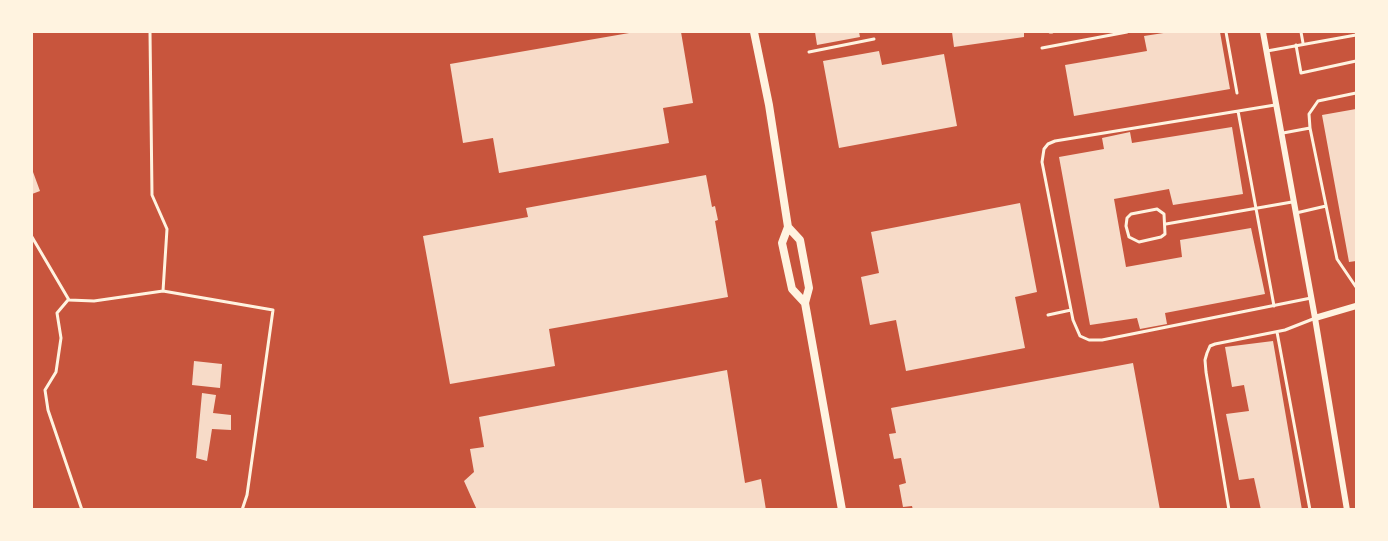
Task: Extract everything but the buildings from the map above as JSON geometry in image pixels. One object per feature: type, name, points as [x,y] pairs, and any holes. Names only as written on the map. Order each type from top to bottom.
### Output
[{"type":"main road","points":[[754,32],[769,105],[788,227],[782,243],[792,289],[806,303]]},
{"type":"main road","points":[[788,227],[800,240],[809,288],[806,303],[842,510]]},
{"type":"street","points":[[1263,32],[1347,510]]},
{"type":"street","points":[[1315,318],[1356,306]]},
{"type":"lane","points":[[150,32],[152,195],[166,229],[163,291]]},
{"type":"lane","points":[[1041,48],[1127,32]]},
{"type":"lane","points":[[1226,32],[1237,93]]},
{"type":"lane","points":[[1301,32],[1303,43]]},
{"type":"lane","points":[[1266,51],[1356,34]]},
{"type":"lane","points":[[809,52],[874,39]]},
{"type":"lane","points":[[1296,45],[1301,73],[1356,61]]},
{"type":"lane","points":[[1356,93],[1318,101],[1309,114],[1337,259],[1356,287]]},
{"type":"lane","points":[[1276,105],[1055,141],[1048,144],[1042,154],[1042,162],[1071,310],[1076,330],[1080,336],[1089,340],[1102,340],[1311,298]]},
{"type":"lane","points":[[1238,111],[1274,306]]},
{"type":"lane","points":[[1281,133],[1310,128]]},
{"type":"lane","points":[[1166,224],[1294,202]]},
{"type":"lane","points":[[1296,213],[1326,206]]},
{"type":"lane","points":[[1157,209],[1164,214],[1166,224],[1165,234],[1161,237],[1139,242],[1129,237],[1126,226],[1127,218],[1134,212],[1157,209]]},
{"type":"lane","points":[[32,237],[69,300]]},
{"type":"lane","points":[[82,510],[48,411],[45,390],[56,372],[61,338],[57,313],[69,300],[94,301],[163,291],[273,310],[248,495],[242,510]]},
{"type":"lane","points":[[1048,315],[1071,310]]},
{"type":"lane","points":[[1229,510],[1205,360],[1210,346],[1298,327],[1315,318]]},
{"type":"lane","points":[[1277,332],[1310,510]]}]
